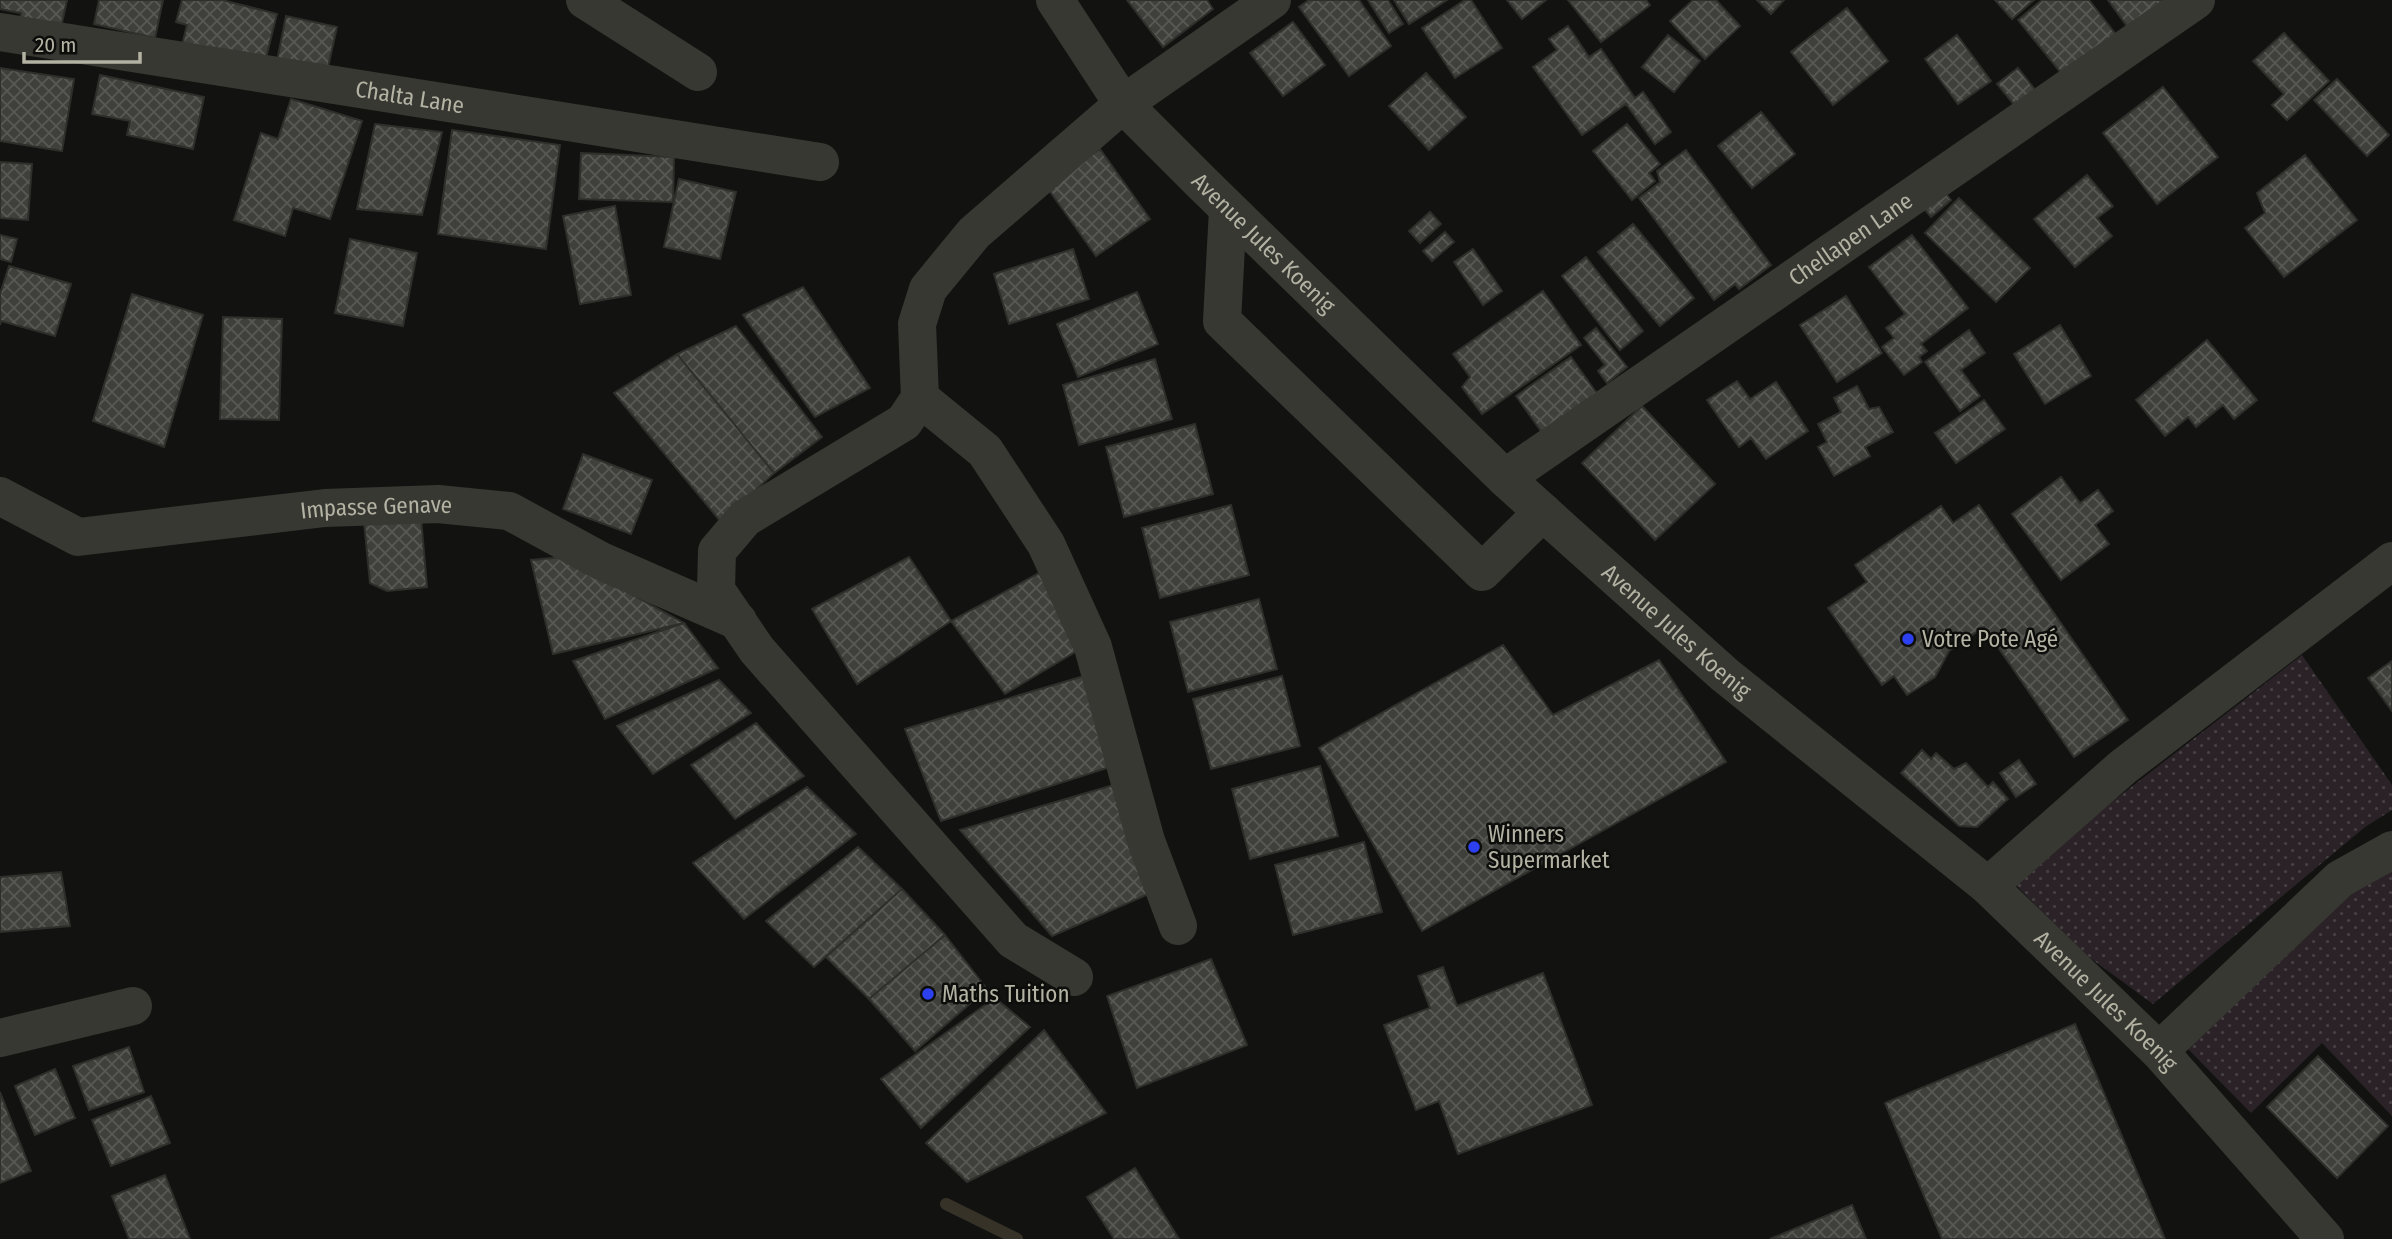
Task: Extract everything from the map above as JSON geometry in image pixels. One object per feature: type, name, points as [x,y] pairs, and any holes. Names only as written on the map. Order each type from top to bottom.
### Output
[{"type":"street","points":[[585,0],[698,72]]},
{"type":"street","name":"Avenue Jules Koenig","points":[[1055,0],[1123,104],[1228,209],[1543,512],[1726,675],[1988,886],[2159,1051],[2325,1239]]},
{"type":"street","points":[[716,590],[717,551],[744,518],[904,422],[920,398],[916,324],[928,289],[974,233],[1123,104],[1272,0]]},
{"type":"street","name":"Chellapen Lane","points":[[1505,478],[2196,0]]},
{"type":"street","name":"Chalta Lane","points":[[0,33],[820,162]]},
{"type":"street","points":[[1228,209],[1222,321],[1482,572],[1543,512]]},
{"type":"street","points":[[920,398],[985,451],[1046,544],[1093,647],[1146,841],[1178,926]]},
{"type":"street","points":[[0,496],[78,537],[141,507],[267,493],[453,484],[513,495],[716,590],[757,650],[1013,940],[1074,977]]},
{"type":"street","name":"Impasse Genave","points":[[78,537],[325,508],[438,504],[509,511],[601,561],[738,621]]},
{"type":"street","points":[[1988,886],[2123,767],[2392,561]]},
{"type":"street","points":[[2159,1051],[2340,879],[2392,850]]},
{"type":"street","points":[[0,1038],[133,1006]]},
{"type":"shaded area","points":[[2302,655],[2392,785],[2392,810],[2365,827],[2153,1004],[2078,949],[2011,880]]},
{"type":"shaded area","points":[[2392,861],[2392,1116],[2322,1043],[2251,1113],[2184,1045],[2359,878]]},
{"type":"building","points":[[0,0],[67,0],[60,32],[20,24],[21,13],[0,9]]},
{"type":"building","points":[[99,0],[163,0],[155,38],[94,24]]},
{"type":"building","points":[[182,0],[222,0],[277,14],[264,66],[182,45],[187,25],[176,22]]},
{"type":"building","points":[[1127,0],[1207,0],[1213,9],[1163,47]]},
{"type":"building","points":[[1309,0],[1359,0],[1391,46],[1349,76],[1299,7]]},
{"type":"building","points":[[1368,0],[1388,0],[1403,24],[1389,33]]},
{"type":"building","points":[[1394,0],[1447,0],[1409,24]]},
{"type":"building","points":[[1465,0],[1471,0],[1502,48],[1455,78],[1422,28]]},
{"type":"building","points":[[1507,0],[1546,0],[1522,19]]},
{"type":"building","points":[[1568,0],[1646,0],[1650,5],[1601,42]]},
{"type":"building","points":[[1693,0],[1716,0],[1740,26],[1705,59],[1670,21]]},
{"type":"building","points":[[1757,0],[1784,0],[1771,14]]},
{"type":"building","points":[[1995,0],[2034,0],[2012,19]]},
{"type":"building","points":[[2042,0],[2089,0],[2118,37],[2066,79],[2018,20]]},
{"type":"building","points":[[2108,0],[2169,0],[2129,29]]},
{"type":"building","points":[[1847,8],[1888,61],[1833,105],[1791,52]]},
{"type":"building","points":[[286,16],[337,27],[327,72],[277,61]]},
{"type":"building","points":[[1293,22],[1325,65],[1283,96],[1250,53]]},
{"type":"building","points":[[1568,26],[1589,57],[1601,49],[1635,98],[1643,92],[1671,132],[1655,144],[1626,104],[1582,135],[1533,67],[1557,50],[1549,39]]},
{"type":"building","points":[[2284,33],[2329,81],[2287,120],[2272,105],[2284,94],[2253,61]]},
{"type":"building","points":[[1668,35],[1700,61],[1674,92],[1642,67]]},
{"type":"building","points":[[1957,35],[1991,81],[1958,104],[1925,59]]},
{"type":"building","points":[[0,68],[74,79],[62,151],[0,141]]},
{"type":"building","points":[[2018,68],[2036,91],[2016,107],[1997,84]]},
{"type":"building","points":[[1426,73],[1466,117],[1429,150],[1389,106]]},
{"type":"building","points":[[100,75],[204,97],[193,149],[127,135],[130,121],[92,114]]},
{"type":"building","points":[[2337,79],[2389,135],[2367,156],[2314,100]]},
{"type":"building","points":[[2163,87],[2218,157],[2157,204],[2103,133]]},
{"type":"building","points":[[291,99],[362,121],[330,219],[293,208],[285,236],[234,220],[261,133],[278,139]]},
{"type":"building","points":[[1761,112],[1795,154],[1752,188],[1718,146]]},
{"type":"building","points":[[375,124],[442,132],[422,215],[357,209]]},
{"type":"building","points":[[1627,124],[1660,164],[1649,173],[1655,181],[1632,200],[1593,151]]},
{"type":"building","points":[[452,130],[560,145],[546,249],[438,234]]},
{"type":"building","points":[[1100,149],[1150,219],[1096,256],[1046,186]]},
{"type":"building","points":[[1686,150],[1771,265],[1739,289],[1735,284],[1714,300],[1639,198],[1660,182],[1657,171]]},
{"type":"building","points":[[581,153],[674,157],[673,202],[579,199]]},
{"type":"building","points":[[2305,155],[2357,220],[2284,277],[2245,228],[2265,213],[2257,193]]},
{"type":"building","points":[[0,162],[32,164],[28,220],[0,218]]},
{"type":"building","points":[[2087,175],[2113,206],[2097,218],[2112,236],[2075,267],[2034,219]]},
{"type":"building","points":[[679,179],[736,192],[720,259],[664,247]]},
{"type":"building","points":[[1938,183],[1951,200],[1931,217],[1917,200]]},
{"type":"building","points":[[1959,198],[2030,268],[1996,302],[1925,233]]},
{"type":"building","points":[[615,206],[631,295],[580,304],[563,216]]},
{"type":"building","points":[[1430,212],[1441,224],[1420,243],[1409,231]]},
{"type":"building","points":[[1633,224],[1694,298],[1660,326],[1598,252]]},
{"type":"building","points":[[1445,232],[1454,242],[1432,261],[1423,251]]},
{"type":"building","points":[[0,235],[17,239],[11,262],[0,259]]},
{"type":"building","points":[[1912,235],[1968,308],[1921,344],[1927,351],[1919,357],[1922,362],[1904,375],[1882,347],[1894,338],[1886,328],[1905,314],[1869,267]]},
{"type":"building","points":[[350,239],[417,253],[403,326],[335,313]]},
{"type":"building","points":[[1073,249],[1089,299],[1009,324],[994,274]]},
{"type":"building","points":[[1473,249],[1502,291],[1483,305],[1454,262]]},
{"type":"building","points":[[1586,257],[1643,331],[1620,350],[1562,276]]},
{"type":"building","points":[[9,266],[71,284],[55,336],[1,321],[0,325],[0,294]]},
{"type":"building","points":[[803,287],[870,388],[815,417],[743,315]]},
{"type":"building","points":[[1543,291],[1581,345],[1482,414],[1462,387],[1470,377],[1453,354]]},
{"type":"building","points":[[1137,292],[1158,344],[1078,377],[1057,324]]},
{"type":"building","points":[[132,294],[203,315],[164,447],[93,421]]},
{"type":"building","points":[[1846,296],[1882,353],[1837,382],[1800,325]]},
{"type":"building","points":[[223,317],[282,319],[279,420],[220,419]]},
{"type":"building","points":[[2060,325],[2091,376],[2045,404],[2014,354]]},
{"type":"building","points":[[736,326],[822,437],[774,473],[677,354]]},
{"type":"building","points":[[1596,328],[1627,367],[1607,383],[1598,371],[1605,365],[1584,338]]},
{"type":"building","points":[[1969,330],[1985,353],[1961,370],[1980,396],[1960,411],[1925,362]]},
{"type":"building","points":[[2207,340],[2257,400],[2234,419],[2223,405],[2196,427],[2188,417],[2165,436],[2136,400]]},
{"type":"building","points":[[677,354],[774,473],[721,522],[614,393]]},
{"type":"building","points":[[1571,357],[1598,395],[1543,434],[1516,396]]},
{"type":"building","points":[[1155,359],[1172,419],[1079,445],[1063,385]]},
{"type":"building","points":[[1737,381],[1750,399],[1776,382],[1808,431],[1766,459],[1751,438],[1739,447],[1707,400]]},
{"type":"building","points":[[1857,386],[1869,409],[1879,407],[1893,432],[1865,447],[1870,456],[1834,476],[1818,447],[1827,442],[1818,424],[1841,412],[1834,398]]},
{"type":"building","points":[[1984,400],[2005,429],[1956,463],[1935,433]]},
{"type":"building","points":[[1642,406],[1715,484],[1655,540],[1582,463]]},
{"type":"building","points":[[1195,424],[1213,494],[1124,517],[1106,447]]},
{"type":"building","points":[[583,454],[652,480],[631,534],[563,509]]},
{"type":"building","points":[[2061,477],[2080,503],[2098,490],[2113,511],[2095,525],[2109,544],[2061,580],[2012,514]]},
{"type":"building","points":[[1231,505],[1249,575],[1160,598],[1142,528]]},
{"type":"building","name":"Votre Pote Agé","points":[[1979,505],[2128,720],[2074,757],[1984,627],[1949,651],[1935,677],[1907,695],[1894,676],[1882,685],[1828,608],[1867,582],[1855,565],[1941,506],[1953,523]]},
{"type":"building","points":[[421,517],[427,587],[387,591],[370,583],[364,522]]},
{"type":"building","points":[[564,557],[684,623],[553,654],[531,560]]},
{"type":"building","points":[[909,557],[951,621],[857,684],[812,609]]},
{"type":"building","points":[[1043,571],[1080,649],[1005,694],[951,621]]},
{"type":"building","points":[[1259,599],[1277,669],[1188,692],[1170,622]]},
{"type":"building","points":[[684,623],[718,668],[605,719],[573,661]]},
{"type":"building","name":"Winners Supermarket","points":[[1503,645],[1553,715],[1659,660],[1726,762],[1422,931],[1319,748]]},
{"type":"building","points":[[2392,661],[2392,711],[2368,678]]},
{"type":"building","points":[[1084,676],[1110,767],[941,821],[905,729]]},
{"type":"building","points":[[1282,676],[1300,746],[1211,769],[1193,699]]},
{"type":"building","points":[[719,680],[751,713],[653,774],[617,726]]},
{"type":"building","points":[[756,723],[804,776],[735,819],[691,765]]},
{"type":"building","points":[[1922,750],[1931,759],[1936,753],[1954,769],[1966,763],[1988,787],[1993,782],[2008,799],[1977,827],[1959,826],[1901,773]]},
{"type":"building","points":[[2019,760],[2036,784],[2016,797],[2000,773]]},
{"type":"building","points":[[1320,766],[1338,836],[1250,859],[1232,789]]},
{"type":"building","points":[[1117,784],[1151,893],[1052,936],[960,830]]},
{"type":"building","points":[[807,787],[856,834],[744,919],[693,863]]},
{"type":"building","points":[[1364,842],[1382,912],[1293,935],[1275,865]]},
{"type":"building","points":[[858,847],[902,889],[814,967],[766,921]]},
{"type":"building","points":[[61,872],[70,926],[0,932],[0,877]]},
{"type":"building","points":[[902,889],[945,935],[869,999],[826,957]]},
{"type":"building","name":"Maths Tuition","points":[[945,935],[987,989],[915,1051],[869,999]]},
{"type":"building","points":[[1211,959],[1247,1045],[1137,1088],[1107,996]]},
{"type":"building","points":[[1443,967],[1457,1006],[1543,973],[1592,1105],[1458,1154],[1439,1101],[1416,1110],[1384,1025],[1430,1008],[1418,976]]},
{"type":"building","points":[[995,998],[1030,1027],[921,1128],[881,1079]]},
{"type":"building","points":[[2075,1024],[2165,1239],[1942,1239],[1885,1103]]},
{"type":"building","points":[[1044,1030],[1106,1113],[967,1182],[926,1143]]},
{"type":"building","points":[[129,1047],[144,1092],[89,1110],[73,1066]]},
{"type":"building","points":[[2318,1056],[2388,1126],[2337,1178],[2267,1107]]},
{"type":"building","points":[[55,1069],[75,1118],[35,1135],[15,1086]]},
{"type":"building","points":[[0,1092],[31,1171],[0,1183]]},
{"type":"building","points":[[151,1096],[170,1143],[111,1166],[92,1120]]},
{"type":"building","points":[[1135,1168],[1179,1239],[1114,1239],[1087,1197]]},
{"type":"building","points":[[165,1175],[190,1239],[129,1239],[112,1196]]},
{"type":"building","points":[[1852,1205],[1866,1239],[1770,1239]]},
{"type":"waterway","points":[[946,1204],[1017,1239]]},
{"type":"place","name":"Votre Pote Agé","points":[[1908,639]]},
{"type":"place","name":"Winners Supermarket","points":[[1474,847]]},
{"type":"place","name":"Maths Tuition","points":[[928,994]]}]
